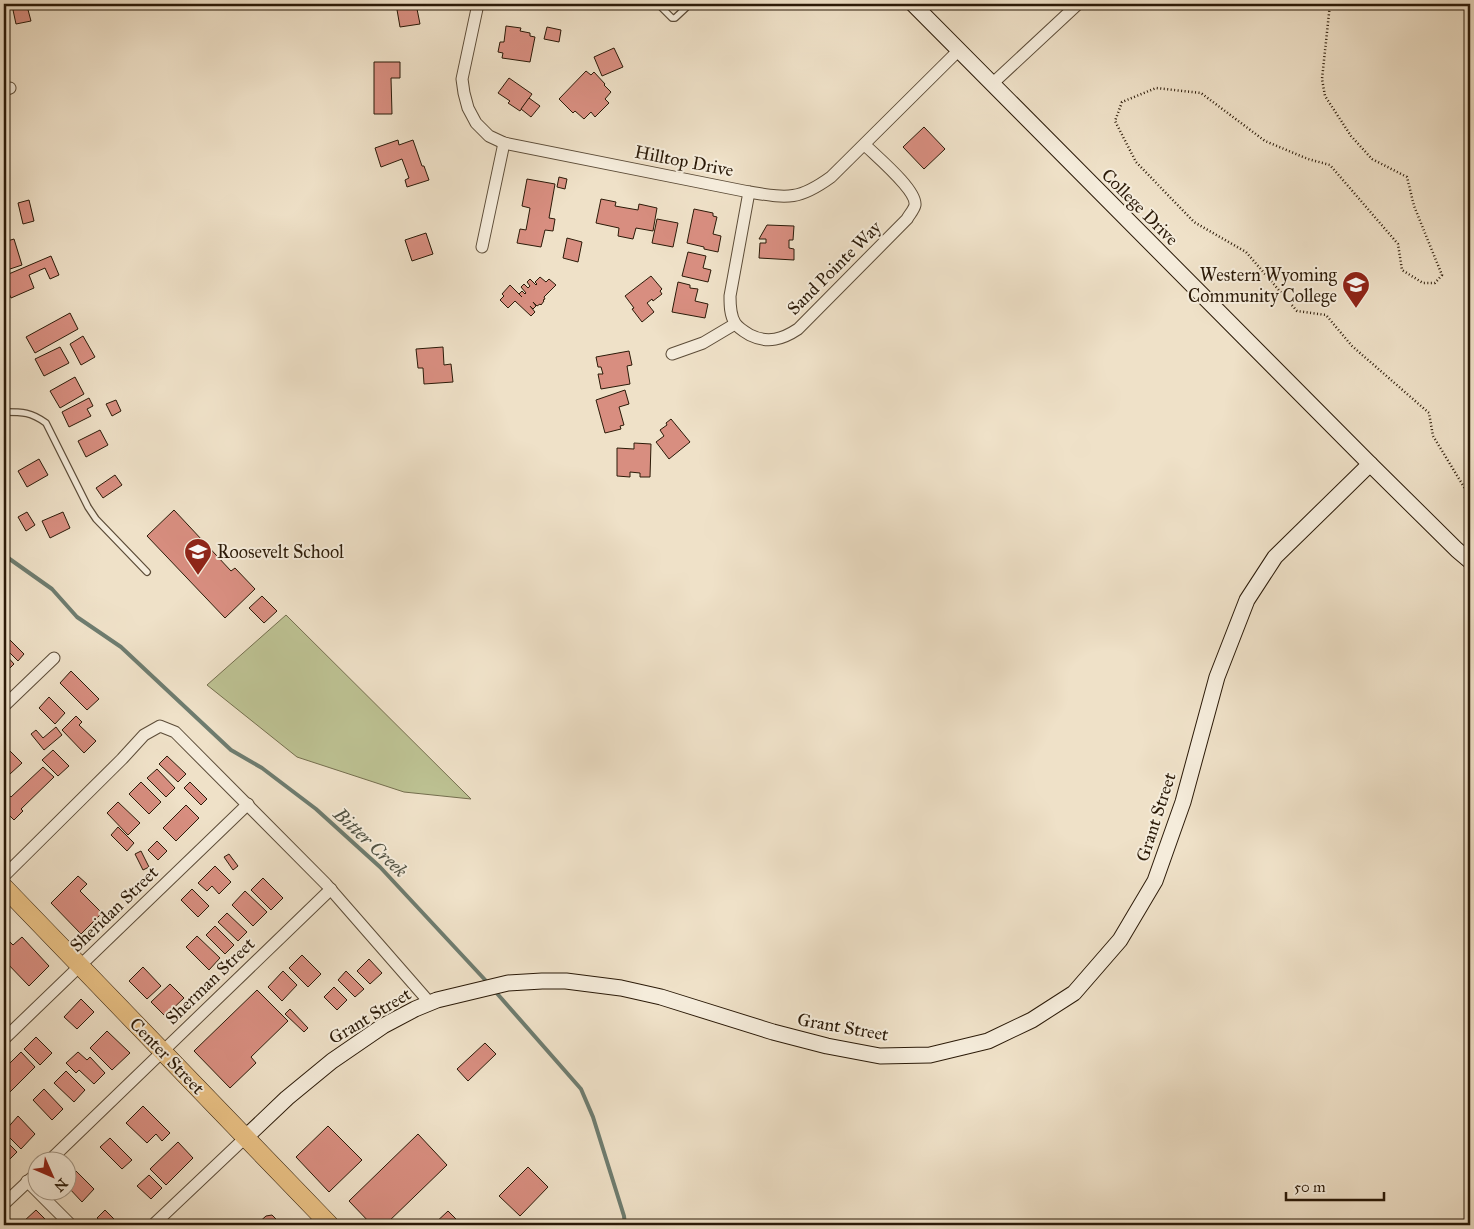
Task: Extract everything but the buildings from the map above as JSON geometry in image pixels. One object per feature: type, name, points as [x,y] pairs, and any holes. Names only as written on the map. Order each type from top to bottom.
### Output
[{"type":"main road","name":"College Drive","points":[[913,4],[1370,464],[1470,561]]},
{"type":"main road","name":"Grant Street","points":[[246,1137],[287,1098],[332,1061],[383,1026],[434,1002],[508,983],[566,981],[622,988],[653,995],[773,1032],[827,1046],[880,1056],[930,1055],[988,1041],[1032,1020],[1074,993],[1120,940],[1155,881],[1183,802],[1217,677],[1247,600],[1275,557],[1370,464]]},
{"type":"main road","name":"Center Street","points":[[4,887],[330,1225]]},
{"type":"street","name":"Hilltop Drive","points":[[478,4],[462,79],[468,108],[476,123],[489,136],[504,143],[780,197],[796,196],[816,188],[831,177],[959,50]]},
{"type":"street","points":[[992,84],[1071,6]]},
{"type":"street","points":[[482,248],[504,143]]},
{"type":"street","name":"Sand Pointe Way","points":[[735,324],[757,339],[773,340],[787,336],[798,329],[906,219],[915,206],[913,195],[905,184],[864,145]]},
{"type":"street","points":[[672,354],[703,343],[735,324],[730,296],[749,192]]},
{"type":"street","points":[[4,706],[54,658]]},
{"type":"street","points":[[4,876],[144,735],[160,726],[175,732],[248,804],[331,889],[434,1002]]},
{"type":"street","name":"Sheridan Street","points":[[4,1039],[248,804]]},
{"type":"street","name":"Sherman Street","points":[[58,1152],[331,889]]},
{"type":"street","name":"Grant Street","points":[[154,1225],[246,1137]]},
{"type":"street","points":[[4,1204],[28,1181]]},
{"type":"street","points":[[49,1202],[71,1225]]},
{"type":"lane","points":[[658,4],[672,18],[675,18],[690,4]]},
{"type":"lane","points":[[4,412],[20,412],[36,416],[46,423],[88,507],[96,519],[147,572]]},
{"type":"path","points":[[1330,4],[1322,79],[1325,96],[1351,136],[1372,159],[1407,177],[1414,206],[1442,275],[1435,283],[1423,283],[1402,270],[1398,244],[1330,165],[1308,159],[1265,141],[1201,92],[1156,88],[1122,102],[1115,121],[1136,162],[1194,222],[1246,252],[1297,311],[1326,315],[1352,346],[1429,414],[1433,436],[1464,487],[1470,488]]},
{"type":"green space","points":[[286,615],[471,799],[404,792],[297,757],[207,685]]},
{"type":"waterway","name":"Bitter Creek","points":[[4,555],[52,589],[77,617],[121,647],[231,750],[262,768],[316,809],[380,867],[488,983]]},
{"type":"waterway","name":"Bitter Creek","points":[[494,990],[581,1089],[593,1117],[624,1216],[625,1225]]},
{"type":"place","name":"Western Wyoming Community College","points":[[1356,309]]},
{"type":"place","name":"Roosevelt School","points":[[198,576]]}]
